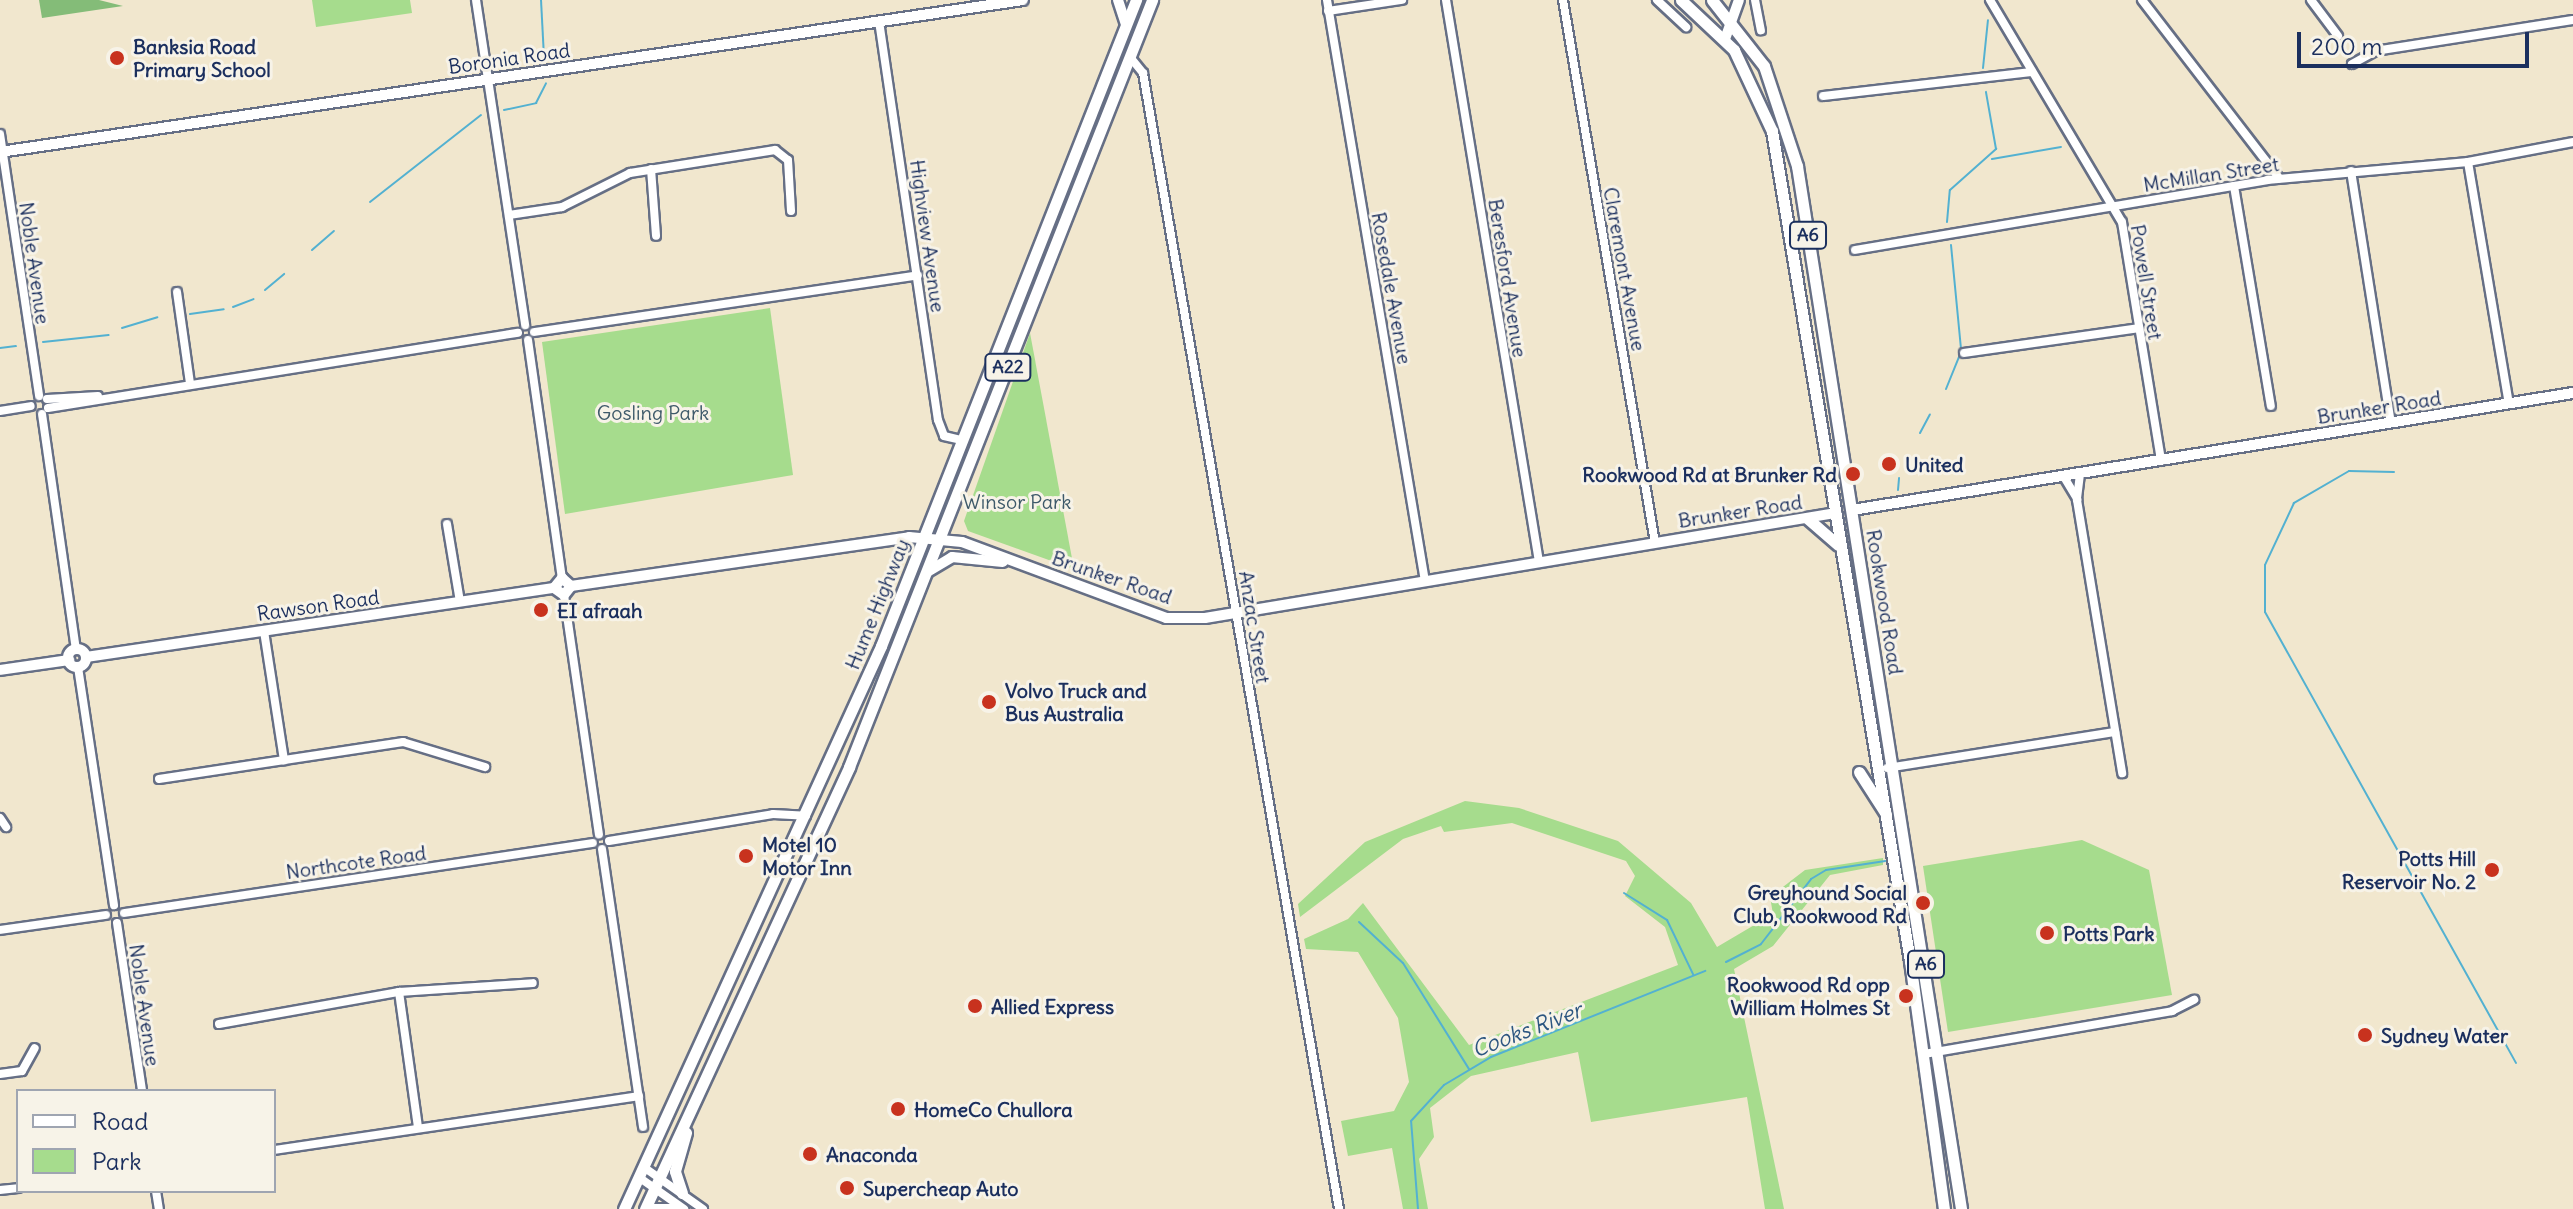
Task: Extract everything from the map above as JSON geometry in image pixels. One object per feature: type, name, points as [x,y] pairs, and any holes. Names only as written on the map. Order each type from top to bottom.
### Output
[{"type":"highway","name":"Hume Highway","points":[[624,1209],[807,816],[923,538],[1136,0]]},
{"type":"highway","name":"Hume Highway","points":[[645,1209],[697,1090],[849,767],[1152,0]]},
{"type":"highway","name":"A6","points":[[1681,0],[1725,39]]},
{"type":"highway","name":"A6","points":[[1712,0],[1729,16]]},
{"type":"highway","name":"Rookwood Road","points":[[1729,16],[1764,66],[1788,130],[1940,1052],[1961,1209]]},
{"type":"highway","name":"Rookwood Road","points":[[1725,39],[1749,71],[1772,131],[1879,769],[1924,1054],[1944,1209]]},
{"type":"highway","name":"Brunker Road","points":[[1836,513],[1852,510]]},
{"type":"highway","points":[[1807,518],[1843,552]]},
{"type":"highway","points":[[1859,772],[1886,815]]},
{"type":"highway","points":[[682,1193],[675,1171],[697,1090]]},
{"type":"highway","points":[[651,1209],[675,1209]]},
{"type":"main road","name":"Boronia Road","points":[[1,151],[879,21],[947,6],[1023,0]]},
{"type":"main road","points":[[1118,0],[1126,24]]},
{"type":"main road","points":[[1725,39],[1729,16],[1739,0]]},
{"type":"main road","name":"Brunker Road","points":[[1852,510],[2573,393]]},
{"type":"main road","name":"Brunker Road","points":[[923,538],[940,538],[1024,565],[1166,618],[1237,612],[1836,513]]},
{"type":"main road","points":[[559,592],[571,586],[923,538]]},
{"type":"main road","points":[[927,574],[952,557],[1024,565]]},
{"type":"main road","points":[[559,592],[562,578],[571,586]]},
{"type":"main road","name":"Rawson Road","points":[[86,657],[460,602],[559,592]]},
{"type":"main road","points":[[0,670],[69,660],[78,667],[86,657],[76,650],[69,660]]},
{"type":"street","points":[[476,0],[525,325],[534,332]]},
{"type":"street","name":"Rosedale Avenue","points":[[1327,0],[1425,581]]},
{"type":"street","points":[[1328,11],[1402,0]]},
{"type":"street","name":"Beresford Avenue","points":[[1446,0],[1539,562]]},
{"type":"street","name":"Claremont Avenue","points":[[1563,0],[1655,543]]},
{"type":"street","points":[[1657,0],[1686,27]]},
{"type":"street","points":[[1755,0],[1761,30]]},
{"type":"street","name":"Powell Street","points":[[1990,0],[2114,206],[2139,328],[2161,461]]},
{"type":"street","points":[[2142,0],[2279,178]]},
{"type":"street","points":[[2311,0],[2338,36]]},
{"type":"street","points":[[2352,64],[2375,51],[2573,20]]},
{"type":"street","name":"Highview Avenue","points":[[879,21],[944,436],[961,440]]},
{"type":"street","name":"Anzac Street","points":[[1130,57],[1143,73],[1339,1209]]},
{"type":"street","points":[[1823,96],[2032,72]]},
{"type":"street","name":"Noble Avenue","points":[[0,134],[44,404],[76,650]]},
{"type":"street","name":"McMillan Street","points":[[1855,250],[2279,178],[2468,162],[2573,142]]},
{"type":"street","points":[[509,215],[562,207],[616,178],[651,169],[785,154],[793,148]]},
{"type":"street","points":[[785,154],[791,211]]},
{"type":"street","points":[[2468,162],[2509,404]]},
{"type":"street","points":[[651,169],[656,236]]},
{"type":"street","points":[[2351,171],[2391,423]]},
{"type":"street","points":[[2234,186],[2271,406]]},
{"type":"street","points":[[562,578],[528,340],[534,332],[918,275]]},
{"type":"street","points":[[177,292],[190,383]]},
{"type":"street","points":[[0,411],[518,333],[525,325]]},
{"type":"street","points":[[1964,353],[2139,328]]},
{"type":"street","points":[[518,333],[528,340]]},
{"type":"street","points":[[2080,474],[2077,500],[2122,773]]},
{"type":"street","points":[[2064,477],[2077,500]]},
{"type":"street","points":[[447,524],[460,602]]},
{"type":"street","points":[[559,592],[599,834],[593,843],[602,849],[643,1127]]},
{"type":"street","points":[[264,631],[284,760]]},
{"type":"street","points":[[78,667],[114,905],[124,913],[117,923],[106,915]]},
{"type":"street","points":[[1879,769],[2115,732]]},
{"type":"street","points":[[159,779],[412,741],[485,767]]},
{"type":"street","points":[[602,849],[609,841],[773,814],[807,816]]},
{"type":"street","points":[[0,818],[6,827]]},
{"type":"street","points":[[599,834],[609,841]]},
{"type":"street","name":"Northcote Road","points":[[124,913],[593,843]]},
{"type":"street","points":[[0,930],[106,915],[114,905]]},
{"type":"street","name":"Noble Avenue","points":[[117,923],[142,1089]]},
{"type":"street","points":[[219,1024],[399,992],[533,983]]},
{"type":"street","points":[[399,992],[418,1128]]},
{"type":"street","points":[[1924,1054],[2172,1011],[2194,1000]]},
{"type":"street","points":[[0,1074],[22,1071],[35,1048]]},
{"type":"street","points":[[276,1150],[639,1096]]},
{"type":"street","points":[[643,1173],[682,1193],[703,1209]]},
{"type":"street","points":[[657,1182],[684,1209]]},
{"type":"green space","points":[[39,0],[99,0],[123,6],[42,18]]},
{"type":"green space","points":[[312,0],[410,0],[412,13],[316,27]]},
{"type":"green space","name":"Gosling Park","points":[[770,308],[793,475],[565,514],[542,342]]},
{"type":"green space","name":"Winsor Park","points":[[1030,333],[1074,569],[968,531],[964,521]]},
{"type":"green space","points":[[1465,801],[1519,808],[1618,841],[1691,903],[1717,947],[1773,914],[1770,897],[1805,870],[1883,858],[1883,865],[1830,875],[1773,946],[1734,969],[1784,1209],[1765,1209],[1747,1097],[1591,1122],[1578,1052],[1471,1076],[1430,1108],[1434,1137],[1419,1159],[1428,1209],[1403,1209],[1392,1148],[1348,1156],[1341,1121],[1394,1111],[1409,1082],[1398,1018],[1358,952],[1306,949],[1304,939],[1348,919],[1363,903],[1469,1045],[1678,965],[1665,927],[1625,896],[1635,876],[1626,861],[1512,823],[1444,832],[1441,826],[1403,839],[1300,917],[1298,904],[1365,842]]},
{"type":"green space","name":"Potts Park","points":[[2082,840],[2149,870],[2172,995],[1948,1032],[1923,866]]},
{"type":"waterway","points":[[541,0],[544,58]]},
{"type":"waterway","points":[[1983,68],[1988,20]]},
{"type":"waterway","points":[[504,110],[536,103],[546,83]]},
{"type":"waterway","points":[[1947,222],[1950,190],[1996,149],[1986,92]]},
{"type":"waterway","points":[[370,202],[481,115]]},
{"type":"waterway","points":[[1992,159],[2061,147]]},
{"type":"waterway","points":[[312,250],[334,231]]},
{"type":"waterway","points":[[1951,245],[1961,348]]},
{"type":"waterway","points":[[265,290],[284,274]]},
{"type":"waterway","points":[[233,307],[254,299]]},
{"type":"waterway","points":[[190,314],[224,309]]},
{"type":"waterway","points":[[122,328],[157,317]]},
{"type":"waterway","points":[[43,342],[109,335]]},
{"type":"waterway","points":[[0,348],[16,346]]},
{"type":"waterway","points":[[1946,389],[1959,357]]},
{"type":"waterway","points":[[1920,433],[1930,414]]},
{"type":"waterway","points":[[2394,472],[2349,471],[2294,503],[2265,565],[2265,612],[2516,1063]]},
{"type":"waterway","points":[[1898,490],[1899,478]]},
{"type":"waterway","name":"Cooks River","points":[[1726,962],[1761,944],[1811,879],[1826,870],[1885,861]]},
{"type":"waterway","points":[[1624,893],[1667,920],[1693,974]]},
{"type":"waterway","points":[[1359,922],[1403,963],[1469,1069]]},
{"type":"waterway","name":"Cooks River","points":[[1418,1209],[1411,1121],[1444,1085],[1491,1057],[1705,971]]},
{"type":"place","name":"Banksia Road Primary School","points":[[117,58]]},
{"type":"place","name":"United","points":[[1889,464]]},
{"type":"place","name":"Rookwood Rd at Brunker Rd","points":[[1853,474]]},
{"type":"place","name":"EI afraah","points":[[541,610]]},
{"type":"place","name":"Volvo Truck and Bus Australia","points":[[989,702]]},
{"type":"place","name":"Motel 10 Motor Inn","points":[[746,856]]},
{"type":"place","name":"Potts Hill Reservoir No. 2","points":[[2492,870]]},
{"type":"place","name":"Greyhound Social Club, Rookwood Rd","points":[[1923,903]]},
{"type":"place","name":"Potts Park","points":[[2047,933]]},
{"type":"place","name":"Rookwood Rd opp William Holmes St","points":[[1906,996]]},
{"type":"place","name":"Allied Express","points":[[975,1006]]},
{"type":"place","name":"Sydney Water","points":[[2365,1035]]},
{"type":"place","name":"HomeCo Chullora","points":[[898,1109]]},
{"type":"place","name":"Anaconda","points":[[810,1154]]},
{"type":"place","name":"Supercheap Auto","points":[[847,1188]]}]
